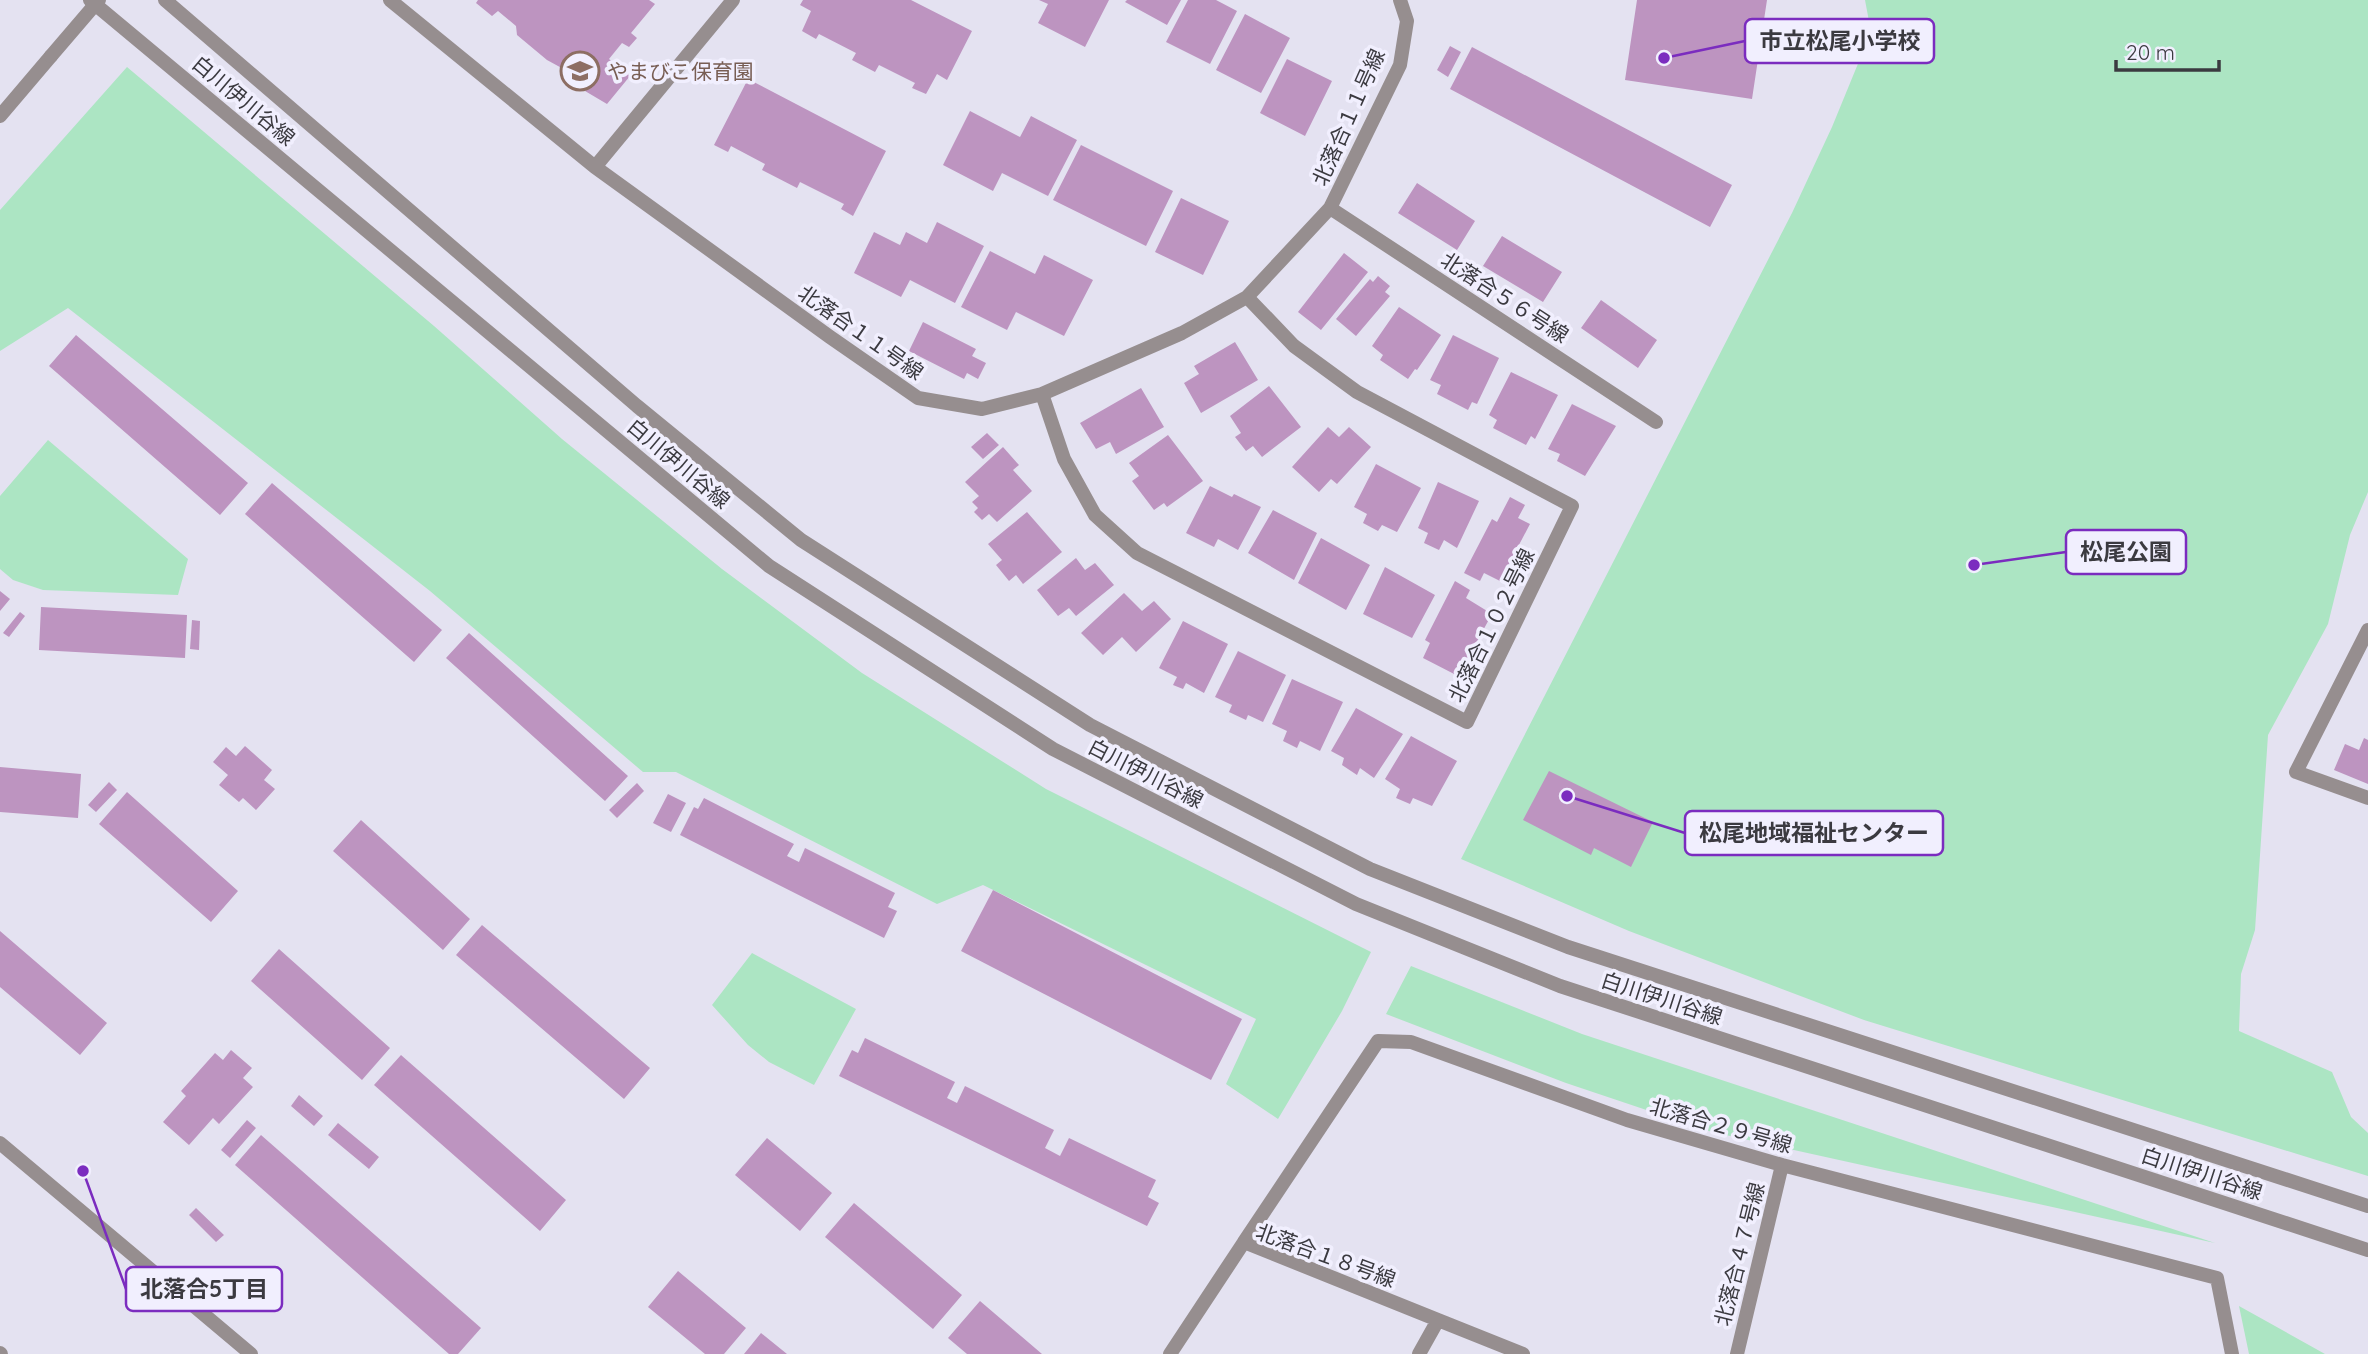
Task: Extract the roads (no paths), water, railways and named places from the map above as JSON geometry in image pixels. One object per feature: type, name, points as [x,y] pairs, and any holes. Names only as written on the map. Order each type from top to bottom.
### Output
[{"type":"street","name":"白川伊川谷線","points":[[90,0],[769,566],[1053,750],[1356,904],[1560,986],[2368,1250]]},
{"type":"street","points":[[0,116],[99,0]]},
{"type":"street","name":"白川伊川谷線","points":[[165,0],[637,406],[801,540],[1090,724],[1370,869],[1568,947],[2368,1206]]},
{"type":"street","name":"北落合１１号線","points":[[390,0],[595,167],[918,398],[982,409],[1042,394],[1182,333],[1247,297],[1330,208],[1400,65],[1406,21],[1400,0]]},
{"type":"street","points":[[595,167],[733,0]]},
{"type":"street","name":"北落合５６号線","points":[[1330,208],[1656,422]]},
{"type":"street","name":"北落合１０２号線","points":[[1042,394],[1064,459],[1095,515],[1137,553],[1467,722],[1572,506],[1357,392],[1294,346],[1247,297]]},
{"type":"street","points":[[2368,630],[2296,772],[2368,798]]},
{"type":"street","name":"北落合２９号線","points":[[1244,1242],[1378,1041],[1411,1042],[1627,1120],[1782,1165],[2217,1278],[2232,1354]]},
{"type":"street","points":[[0,1143],[251,1354]]},
{"type":"street","name":"北落合４７号線","points":[[1737,1354],[1782,1165]]},
{"type":"street","name":"北落合１８号線","points":[[1170,1354],[1244,1242],[1523,1354]]},
{"type":"street","points":[[1419,1354],[1438,1320]]},
{"type":"place","name":"市立松尾小学校","points":[[1664,58]]},
{"type":"place","name":"やまびこ保育園","points":[[580,71]]},
{"type":"place","name":"松尾公園","points":[[1974,565]]},
{"type":"place","name":"松尾地域福祉センター","points":[[1567,796]]},
{"type":"place","name":"北落合5丁目","points":[[83,1171]]}]
